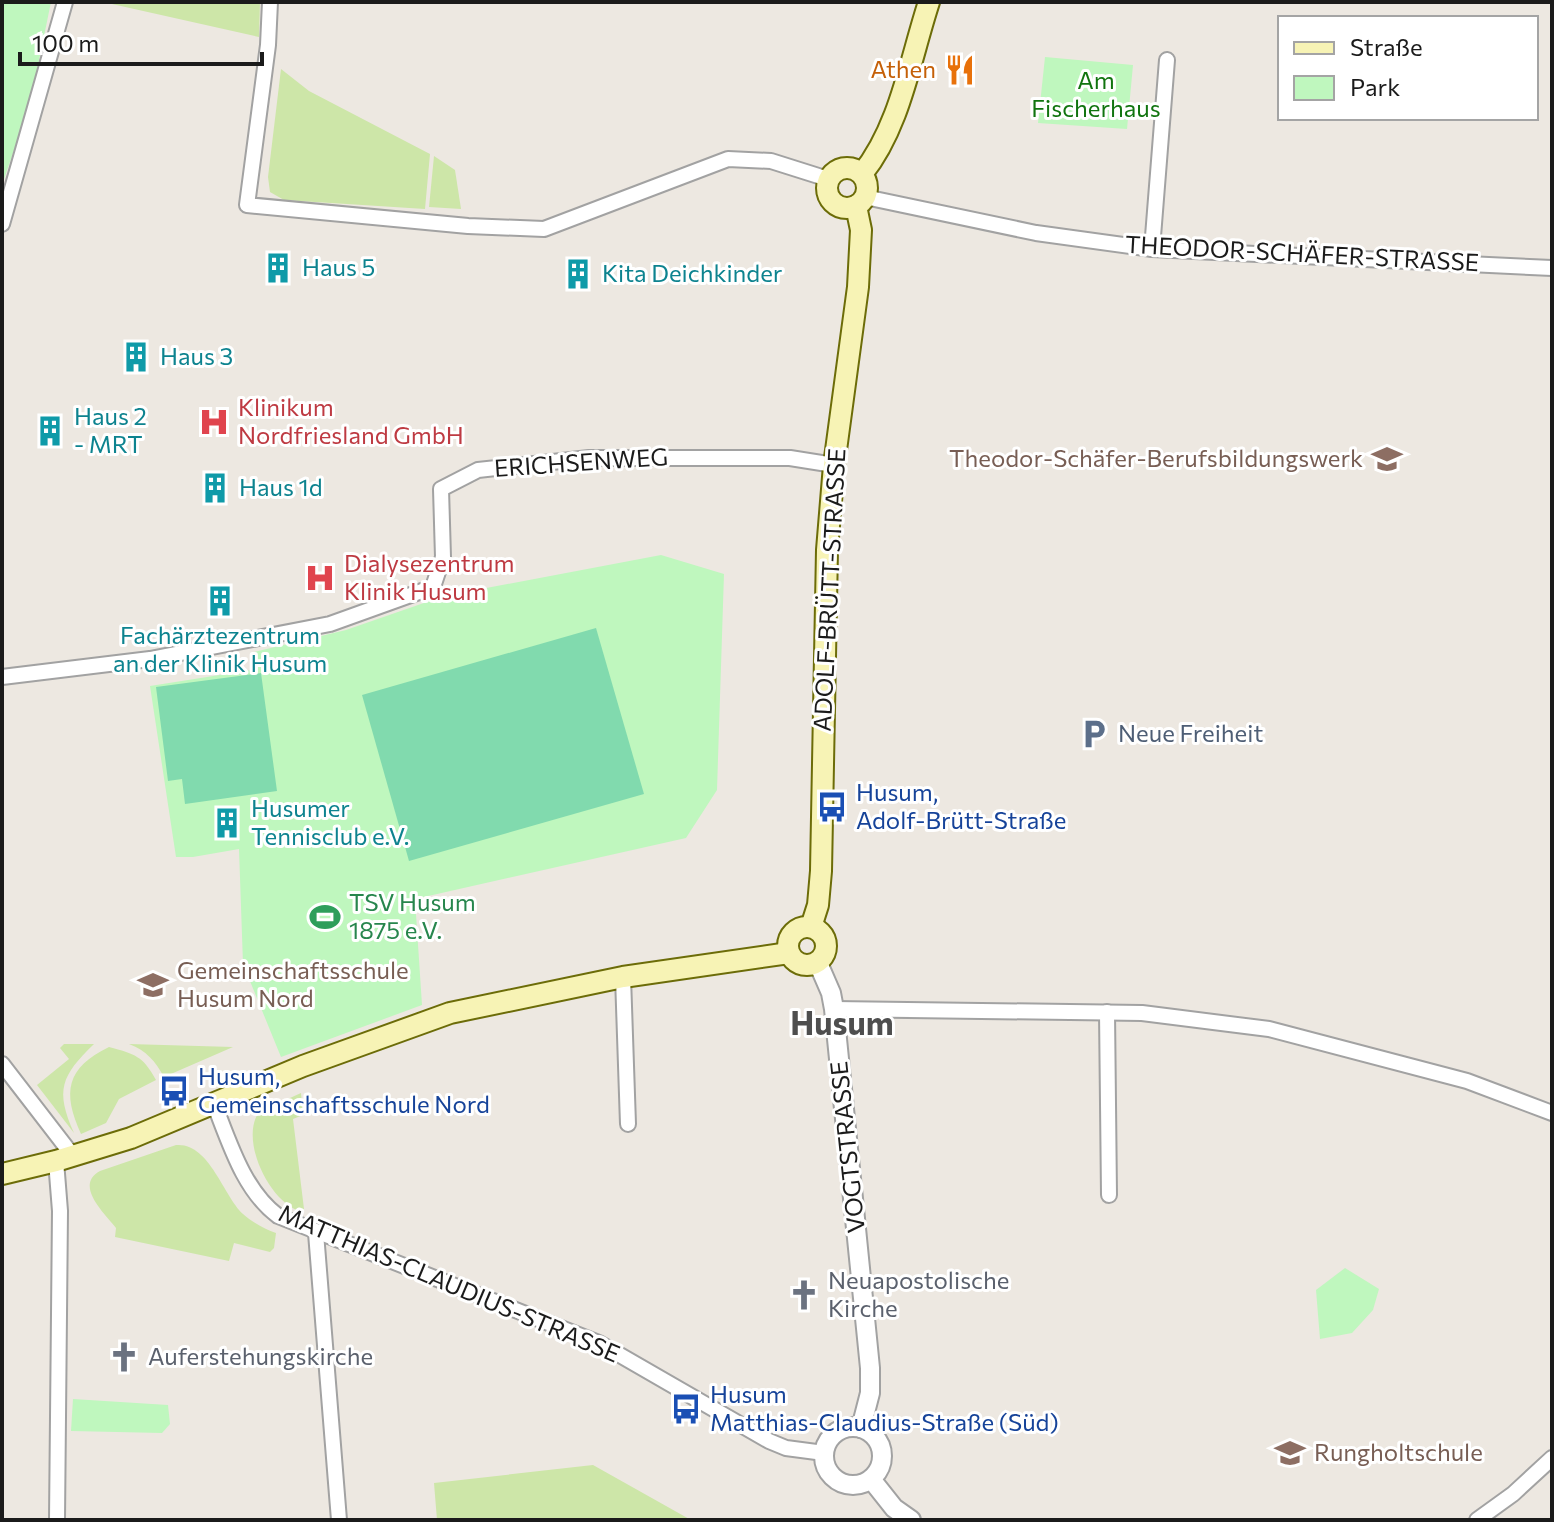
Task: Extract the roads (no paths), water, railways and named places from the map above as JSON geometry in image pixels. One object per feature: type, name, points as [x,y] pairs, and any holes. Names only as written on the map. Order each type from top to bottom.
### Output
[{"type":"main road","points":[[860,201],[837,206],[829,198],[828,179],[835,171],[844,168],[862,174],[875,158],[889,130],[929,2]]},
{"type":"main road","name":"ADOLF-BRÜTT-STRASSE","points":[[811,927],[818,905],[821,871],[825,607],[834,465],[858,287],[860,201],[866,184],[862,174]]},
{"type":"main road","name":"ADOLF-BRÜTT-STRASSE","points":[[789,953],[790,936],[803,927],[811,927],[825,939],[826,949],[818,963]]},
{"type":"main road","points":[[2,1174],[131,1138],[213,1101],[450,1013],[623,977],[789,953],[799,964],[818,963]]},
{"type":"street","points":[[2,224],[65,2]]},
{"type":"street","points":[[270,2],[268,45],[247,205],[468,226],[544,229],[728,159],[771,161],[828,179]]},
{"type":"street","points":[[1152,249],[1167,60]]},
{"type":"street","name":"THEODOR-SCHÄFER-STRASSE","points":[[860,201],[1036,233],[1152,249],[1552,268]]},
{"type":"street","name":"ERICHSENWEG","points":[[2,677],[150,659],[330,624],[433,587],[443,557],[441,489],[478,470],[589,458],[664,456],[790,458],[834,465]]},
{"type":"street","name":"VOGTSTRASSE","points":[[818,963],[831,993],[834,1009],[870,1368],[870,1393],[861,1428]]},
{"type":"street","points":[[623,977],[628,1124]]},
{"type":"street","points":[[834,1009],[1142,1013],[1269,1029],[1467,1081],[1552,1113]]},
{"type":"street","points":[[1107,1012],[1109,1195]]},
{"type":"street","points":[[2,1064],[64,1159],[60,1211],[57,1520]]},
{"type":"street","name":"MATTHIAS-CLAUDIUS-STRASSE","points":[[213,1101],[248,1182],[257,1197],[278,1216],[568,1329],[638,1364],[769,1441],[786,1448],[824,1453]]},
{"type":"street","points":[[316,1233],[339,1520]]},
{"type":"street","points":[[852,1426],[861,1428],[878,1440],[882,1450],[878,1471],[863,1483],[844,1483],[833,1477],[824,1453],[834,1434],[852,1426]]},
{"type":"street","points":[[1477,1520],[1513,1494],[1552,1458]]},
{"type":"street","points":[[871,1479],[894,1508],[911,1520]]},
{"type":"place","name":"Athen","points":[[960,70]]},
{"type":"place","name":"Haus 5","points":[[278,268]]},
{"type":"place","name":"Kita Deichkinder","points":[[578,274]]},
{"type":"place","name":"Haus 3","points":[[136,357]]},
{"type":"place","name":"Klinikum Nordfriesland GmbH","points":[[214,422]]},
{"type":"place","name":"Haus 2 - MRT","points":[[50,431]]},
{"type":"place","name":"Theodor-Schäfer-Berufsbildungswerk","points":[[1387,459]]},
{"type":"place","name":"Haus 1d","points":[[215,488]]},
{"type":"place","name":"Dialysezentrum Klinik Husum","points":[[320,578]]},
{"type":"place","name":"Fachärztezentrum an der Klinik Husum","points":[[220,601]]},
{"type":"place","name":"Neue Freiheit","points":[[1094,734]]},
{"type":"place","name":"Husum, Adolf-Brütt-Straße","points":[[832,807]]},
{"type":"place","name":"Husumer Tennisclub e.V.","points":[[227,823]]},
{"type":"place","name":"TSV Husum 1875 e.V.","points":[[325,917]]},
{"type":"place","name":"Gemeinschaftsschule Husum Nord","points":[[153,985]]},
{"type":"place","name":"Husum, Gemeinschaftsschule Nord","points":[[174,1091]]},
{"type":"place","name":"Neuapostolische Kirche","points":[[804,1295]]},
{"type":"place","name":"Auferstehungskirche","points":[[124,1357]]},
{"type":"place","name":"Husum Matthias-Claudius-Straße (Süd)","points":[[686,1409]]},
{"type":"place","name":"Rungholtschule","points":[[1290,1453]]},
{"type":"district","name":"Husum","points":[[842,1024]]},
{"type":"park label","name":"Am Fischerhaus","points":[[1096,95]]}]
